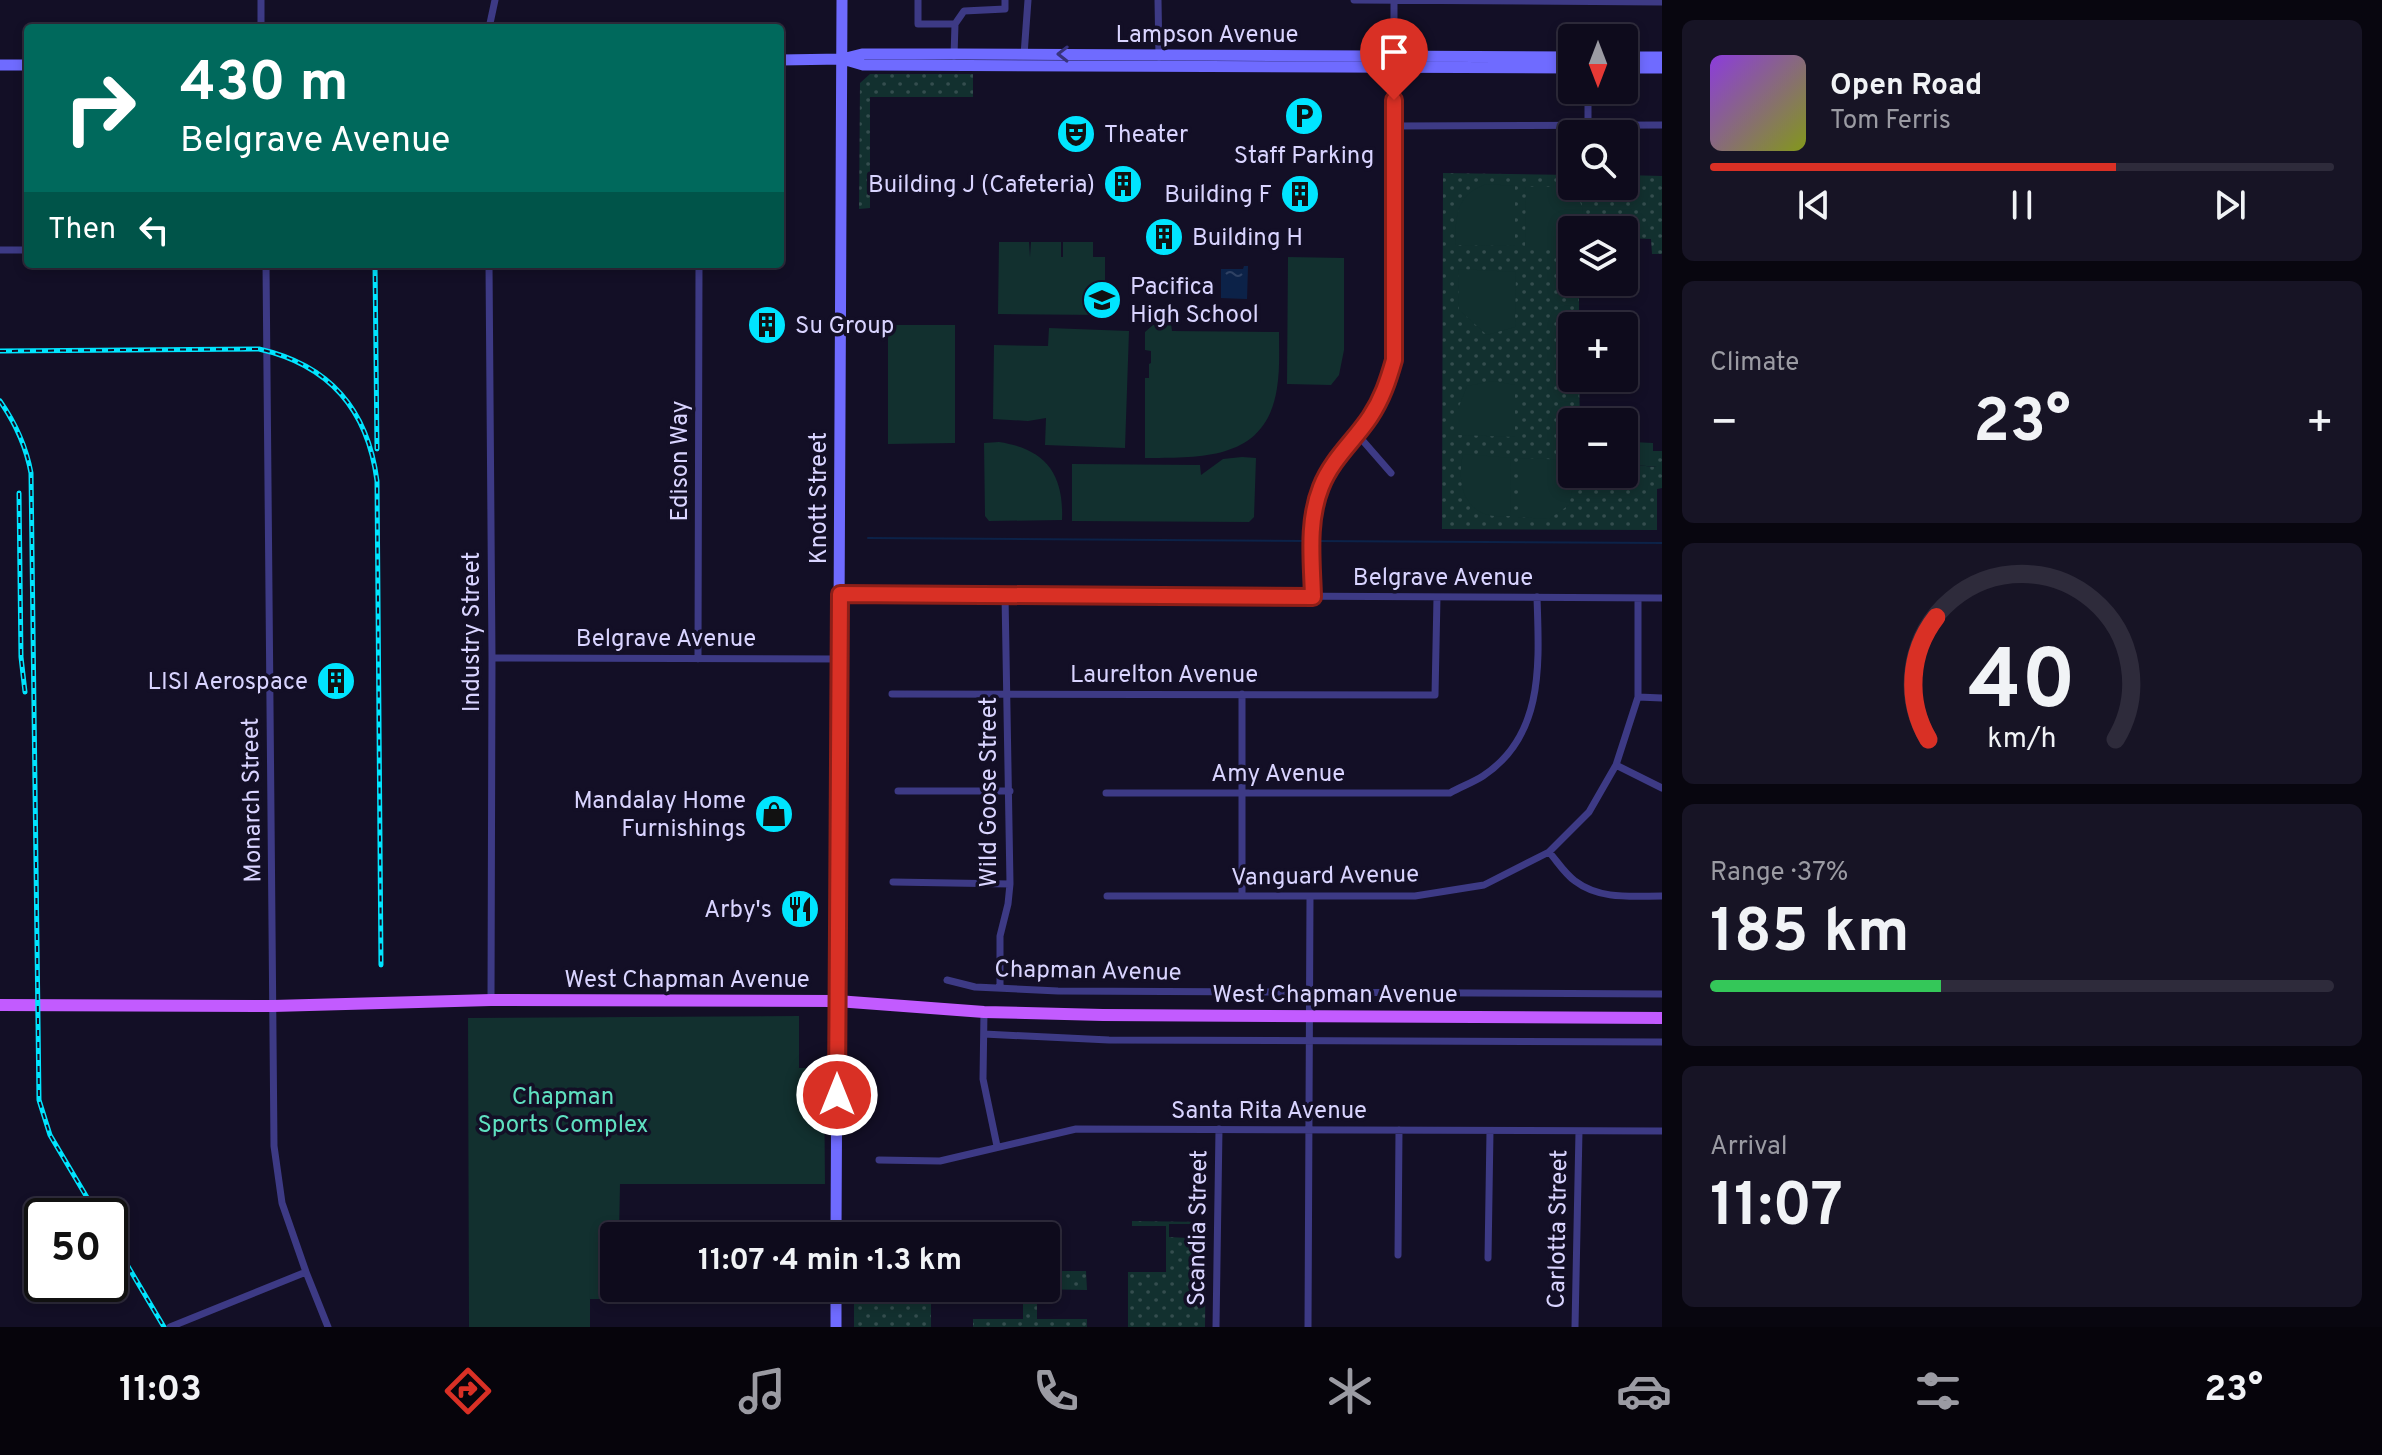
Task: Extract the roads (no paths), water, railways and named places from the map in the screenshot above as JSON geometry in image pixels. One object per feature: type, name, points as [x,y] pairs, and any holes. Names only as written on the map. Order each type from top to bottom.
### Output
[{"type":"main road","name":"Knott Street","points":[[836,1222],[842,0]]},
{"type":"main road","name":"Lampson Avenue","points":[[1394,62],[1558,57]]},
{"type":"main road","points":[[1638,57],[1662,57]]},
{"type":"main road","name":"Lampson Avenue","points":[[784,60],[842,59],[863,65],[954,59],[1394,62],[1558,68]]},
{"type":"main road","points":[[0,65],[24,65]]},
{"type":"main road","points":[[1638,68],[1662,68]]},
{"type":"main road","name":"West Chapman Avenue","points":[[0,1005],[273,1006],[491,1000],[837,1001],[984,1012],[1662,1018]]},
{"type":"main road","points":[[836,1302],[836,1327]]},
{"type":"street","points":[[261,0],[261,24]]},
{"type":"street","points":[[490,24],[495,0]]},
{"type":"street","points":[[918,0],[918,24],[955,24]]},
{"type":"street","points":[[954,59],[955,24],[964,11],[1005,9],[1005,0]]},
{"type":"street","points":[[1024,60],[1028,0]]},
{"type":"street","points":[[1158,0],[1158,61]]},
{"type":"street","points":[[1354,0],[1662,2]]},
{"type":"street","points":[[1313,597],[1311,531],[1321,488],[1339,455],[1381,399],[1394,360],[1394,0]]},
{"type":"street","points":[[1394,126],[1558,125]]},
{"type":"street","points":[[1638,125],[1662,125]]},
{"type":"street","points":[[0,250],[24,250]]},
{"type":"street","name":"Monarch Street","points":[[266,268],[275,1155],[282,1203],[328,1327]]},
{"type":"street","name":"Industry Street","points":[[489,268],[491,1000]]},
{"type":"street","name":"Edison Way","points":[[698,659],[699,268]]},
{"type":"street","points":[[1357,434],[1391,473]]},
{"type":"street","name":"Belgrave Avenue","points":[[840,594],[1662,598]]},
{"type":"street","name":"Wild Goose Street","points":[[1000,988],[1000,936],[1010,884],[1005,595]]},
{"type":"street","name":"Laurelton Avenue","points":[[892,694],[1435,695],[1437,597]]},
{"type":"street","name":"Amy Avenue","points":[[1106,793],[1450,793],[1483,776],[1509,754],[1530,715],[1539,666],[1537,597]]},
{"type":"street","name":"Vanguard Avenue","points":[[1107,896],[1415,896],[1484,885],[1549,852],[1589,812],[1616,765],[1638,697],[1638,598]]},
{"type":"street","name":"Belgrave Avenue","points":[[492,658],[840,659]]},
{"type":"street","points":[[1242,694],[1242,896]]},
{"type":"street","points":[[1638,697],[1662,698]]},
{"type":"street","points":[[1616,765],[1662,788]]},
{"type":"street","points":[[898,791],[1010,791]]},
{"type":"street","points":[[1549,852],[1573,880],[1592,891],[1612,896],[1662,896]]},
{"type":"street","points":[[893,882],[1010,884]]},
{"type":"street","points":[[1308,1327],[1310,896]]},
{"type":"street","name":"Chapman Avenue","points":[[947,980],[975,987],[1058,991],[1662,994]]},
{"type":"street","points":[[984,1012],[983,1079],[997,1146]]},
{"type":"street","points":[[984,1034],[1109,1040],[1662,1042]]},
{"type":"street","name":"Santa Rita Avenue","points":[[879,1160],[940,1161],[1076,1129],[1662,1131]]},
{"type":"street","name":"Scandia Street","points":[[1216,1327],[1219,1129]]},
{"type":"street","points":[[1398,1255],[1399,1130]]},
{"type":"street","points":[[1488,1258],[1490,1131]]},
{"type":"street","name":"Carlotta Street","points":[[1575,1327],[1579,1131]]},
{"type":"street","points":[[170,1327],[306,1272]]},
{"type":"water","points":[[1248,266],[1247,299],[1221,298],[1221,269],[1243,269]]},
{"type":"waterway","points":[[868,538],[1307,541]]},
{"type":"waterway","points":[[1313,541],[1662,543]]},
{"type":"railway","points":[[375,268],[377,449]]},
{"type":"railway","points":[[0,351],[259,349],[306,366],[341,394],[354,412],[365,433],[377,481],[381,965]]},
{"type":"railway","points":[[0,401],[20,436],[31,473],[39,1100],[50,1135],[87,1198]]},
{"type":"railway","points":[[19,493],[21,657],[25,692]]},
{"type":"railway","points":[[128,1266],[164,1327]]},
{"type":"place","name":"Staff Parking","points":[[1304,116]]},
{"type":"place","name":"Theater","points":[[1076,134]]},
{"type":"place","name":"Building J (Cafeteria)","points":[[1123,184]]},
{"type":"place","name":"Building F","points":[[1300,194]]},
{"type":"place","name":"Building H","points":[[1164,237]]},
{"type":"place","name":"Pacifica High School","points":[[1102,300]]},
{"type":"place","name":"Su Group","points":[[767,325]]},
{"type":"place","name":"LISI Aerospace","points":[[336,681]]},
{"type":"place","name":"Mandalay Home Furnishings","points":[[774,814]]},
{"type":"place","name":"Arby's","points":[[800,909]]},
{"type":"park label","name":"Chapman Sports Complex","points":[[563,1110]]}]
